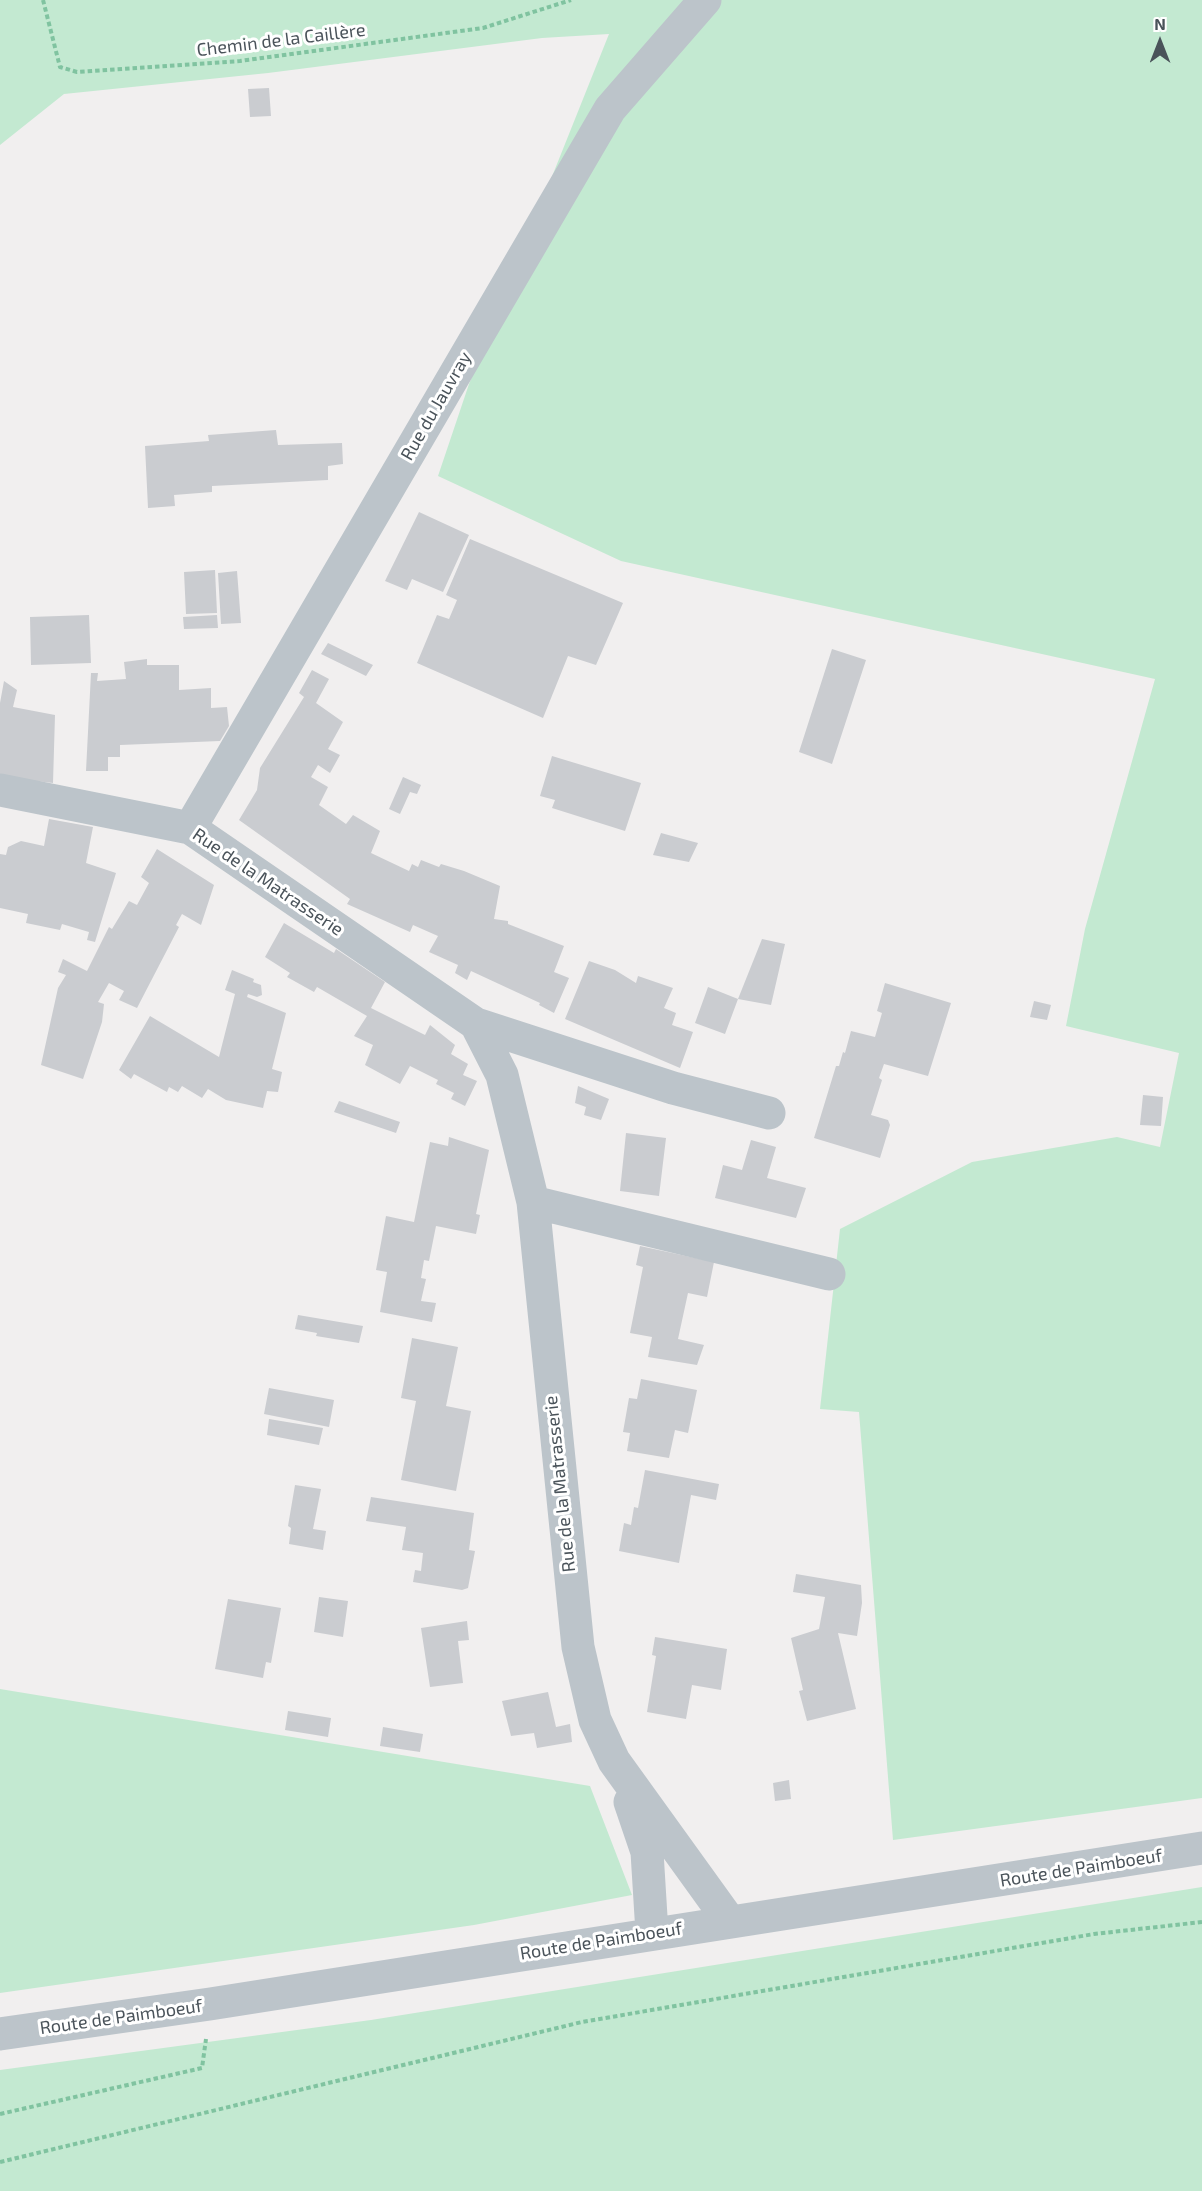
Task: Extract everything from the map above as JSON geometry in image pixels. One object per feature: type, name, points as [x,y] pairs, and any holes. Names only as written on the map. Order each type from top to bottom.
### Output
[{"type":"street","name":"Rue du Jauvray","points":[[190,828],[610,108],[705,0]]},
{"type":"street","name":"Rue de la Matrasserie","points":[[0,790],[190,828],[476,1024],[673,1088],[769,1113]]},
{"type":"street","name":"Rue de la Matrasserie","points":[[476,1024],[501,1075],[533,1202],[578,1647],[595,1720],[614,1761],[647,1852],[652,1934]]},
{"type":"street","points":[[533,1202],[829,1274]]},
{"type":"street","name":"Rue de la Matrasserie","points":[[614,1761],[730,1922]]},
{"type":"street","name":"Route de Paimboeuf","points":[[0,2034],[210,2004],[1202,1848]]},
{"type":"path","name":"Chemin de la Caillère","points":[[43,0],[60,67],[77,72],[240,62],[483,28],[571,0]]},
{"type":"path","points":[[0,2162],[582,2022],[1094,1934],[1202,1922]]},
{"type":"path","points":[[0,2114],[202,2068],[210,2004]]},
{"type":"green space","points":[[0,0],[1202,0],[1202,1798],[893,1840],[859,1412],[820,1409],[840,1229],[972,1162],[1117,1137],[1160,1147],[1179,1053],[1066,1026],[1085,929],[1155,679],[621,561],[438,476],[469,384],[609,34],[542,38],[268,73],[64,94],[0,145]]},
{"type":"green space","points":[[0,1689],[590,1786],[632,1895],[474,1925],[0,1993]]},
{"type":"green space","points":[[1202,1887],[1202,2191],[0,2191],[0,2070],[371,2020]]},
{"type":"building","points":[[269,88],[271,116],[250,117],[248,89]]},
{"type":"building","points":[[276,430],[278,445],[342,443],[343,464],[328,466],[328,480],[212,486],[212,492],[174,495],[175,506],[148,508],[145,446],[209,441],[208,435]]},
{"type":"building","points":[[419,512],[469,535],[443,592],[412,579],[407,590],[385,581]]},
{"type":"building","points":[[470,539],[623,603],[596,665],[568,656],[543,718],[417,663],[437,615],[449,619],[457,600],[446,595]]},
{"type":"building","points":[[215,570],[217,613],[186,614],[184,572]]},
{"type":"building","points":[[237,571],[241,623],[221,624],[218,573]]},
{"type":"building","points":[[89,615],[91,663],[31,665],[30,617]]},
{"type":"building","points":[[217,615],[218,628],[184,629],[183,617]]},
{"type":"building","points":[[328,643],[373,665],[366,676],[321,654]]},
{"type":"building","points":[[832,649],[866,660],[832,764],[799,752]]},
{"type":"building","points":[[147,659],[147,665],[179,665],[179,690],[211,688],[211,708],[227,707],[229,726],[220,741],[120,745],[120,757],[108,757],[108,771],[86,771],[91,673],[98,673],[97,681],[126,679],[124,662]]},
{"type":"building","points":[[312,670],[329,679],[316,703],[343,722],[328,749],[340,755],[330,773],[318,765],[311,777],[328,787],[319,805],[346,824],[353,815],[380,831],[371,853],[409,871],[412,864],[418,867],[421,860],[439,867],[441,864],[464,871],[500,886],[494,919],[508,921],[508,924],[564,946],[554,972],[569,978],[554,1013],[539,1005],[540,1003],[471,971],[467,980],[455,973],[458,965],[429,952],[438,936],[413,925],[410,932],[347,904],[350,899],[239,820],[257,790],[260,768],[304,697],[299,693]]},
{"type":"building","points":[[4,681],[17,690],[13,707],[55,715],[53,783],[0,777],[0,703]]},
{"type":"building","points":[[552,756],[641,783],[625,831],[552,808],[555,800],[540,796]]},
{"type":"building","points":[[403,777],[421,785],[417,794],[410,792],[400,814],[389,809]]},
{"type":"building","points":[[49,819],[93,827],[86,863],[116,873],[95,942],[87,940],[89,932],[62,924],[60,930],[26,923],[28,914],[0,908],[0,854],[6,855],[8,847],[21,841],[44,846]]},
{"type":"building","points":[[661,833],[698,843],[689,862],[653,855]]},
{"type":"building","points":[[157,849],[214,885],[201,925],[182,914],[176,925],[179,927],[137,1008],[119,1000],[124,991],[109,983],[98,1002],[104,1004],[102,1022],[83,1079],[41,1065],[58,988],[66,975],[58,972],[63,959],[87,971],[109,927],[112,929],[129,901],[137,905],[149,883],[141,877]]},
{"type":"building","points":[[284,923],[334,953],[336,949],[385,982],[371,1008],[425,1035],[430,1025],[455,1045],[451,1054],[468,1064],[463,1075],[477,1081],[465,1106],[451,1099],[454,1093],[436,1084],[438,1080],[410,1066],[400,1084],[365,1065],[373,1045],[354,1036],[367,1016],[317,987],[314,992],[287,977],[290,973],[265,957]]},
{"type":"building","points":[[762,939],[785,944],[771,1005],[738,999]]},
{"type":"building","points":[[589,961],[615,970],[636,983],[638,976],[673,988],[664,1008],[676,1013],[672,1025],[693,1032],[680,1068],[565,1019]]},
{"type":"building","points":[[232,970],[254,979],[253,982],[261,985],[262,995],[257,997],[248,994],[247,997],[286,1013],[272,1069],[282,1072],[278,1092],[267,1091],[263,1108],[226,1100],[208,1089],[202,1098],[182,1086],[178,1092],[169,1087],[167,1092],[134,1074],[131,1079],[119,1070],[150,1016],[219,1057],[235,994],[225,990]]},
{"type":"building","points":[[885,983],[951,1003],[928,1076],[884,1064],[879,1078],[882,1080],[871,1115],[888,1120],[890,1125],[880,1158],[814,1138],[836,1066],[839,1066],[843,1052],[845,1053],[851,1031],[875,1037],[882,1013],[877,1011]]},
{"type":"building","points":[[708,987],[738,999],[725,1034],[695,1023]]},
{"type":"building","points":[[1034,1001],[1051,1005],[1047,1020],[1030,1017]]},
{"type":"building","points":[[578,1086],[609,1099],[601,1120],[584,1115],[586,1107],[575,1103]]},
{"type":"building","points":[[1143,1095],[1163,1097],[1161,1126],[1140,1125]]},
{"type":"building","points":[[339,1101],[400,1122],[396,1133],[334,1112]]},
{"type":"building","points":[[626,1133],[666,1138],[659,1196],[620,1191]]},
{"type":"building","points":[[449,1137],[489,1150],[476,1214],[480,1215],[476,1234],[436,1226],[429,1261],[424,1260],[421,1278],[426,1279],[421,1301],[436,1303],[432,1322],[380,1312],[387,1272],[376,1270],[386,1216],[414,1222],[430,1142],[448,1146]]},
{"type":"building","points":[[751,1140],[776,1147],[767,1178],[806,1188],[796,1218],[715,1198],[723,1165],[742,1170]]},
{"type":"building","points":[[640,1246],[714,1262],[707,1297],[688,1293],[678,1339],[704,1345],[697,1365],[648,1357],[652,1337],[630,1333],[643,1267],[636,1265]]},
{"type":"building","points":[[298,1315],[363,1326],[359,1343],[316,1336],[317,1333],[295,1329]]},
{"type":"building","points":[[412,1338],[458,1347],[446,1406],[471,1411],[456,1491],[401,1480],[416,1401],[401,1398]]},
{"type":"building","points":[[641,1379],[697,1390],[688,1433],[675,1430],[669,1458],[627,1451],[630,1433],[623,1432],[629,1398],[637,1399]]},
{"type":"building","points":[[269,1388],[334,1400],[329,1427],[264,1414]]},
{"type":"building","points":[[269,1419],[323,1428],[319,1445],[267,1435]]},
{"type":"building","points":[[645,1470],[719,1484],[716,1500],[691,1495],[679,1563],[619,1551],[624,1523],[631,1525],[634,1507],[638,1508]]},
{"type":"building","points":[[295,1485],[321,1489],[313,1529],[326,1531],[323,1550],[289,1544],[291,1528],[288,1526]]},
{"type":"building","points":[[371,1497],[474,1513],[469,1550],[475,1551],[468,1588],[462,1590],[413,1582],[415,1570],[421,1571],[423,1553],[402,1550],[406,1527],[366,1521]]},
{"type":"building","points":[[796,1574],[861,1585],[862,1603],[857,1636],[838,1633],[856,1709],[807,1721],[799,1691],[803,1690],[791,1638],[819,1629],[825,1597],[793,1592]]},
{"type":"building","points":[[319,1597],[348,1601],[343,1637],[314,1632]]},
{"type":"building","points":[[228,1599],[281,1608],[271,1663],[266,1662],[263,1678],[215,1669]]},
{"type":"building","points":[[467,1621],[469,1640],[458,1641],[463,1683],[430,1687],[421,1628]]},
{"type":"building","points":[[655,1637],[727,1649],[721,1690],[692,1685],[686,1719],[647,1712],[656,1656],[652,1655]]},
{"type":"building","points":[[548,1692],[556,1727],[570,1724],[572,1742],[537,1748],[534,1733],[511,1736],[502,1701]]},
{"type":"building","points":[[288,1711],[331,1718],[328,1737],[285,1730]]},
{"type":"building","points":[[383,1727],[423,1734],[420,1752],[380,1746]]},
{"type":"building","points":[[789,1780],[791,1799],[775,1801],[773,1783]]}]
